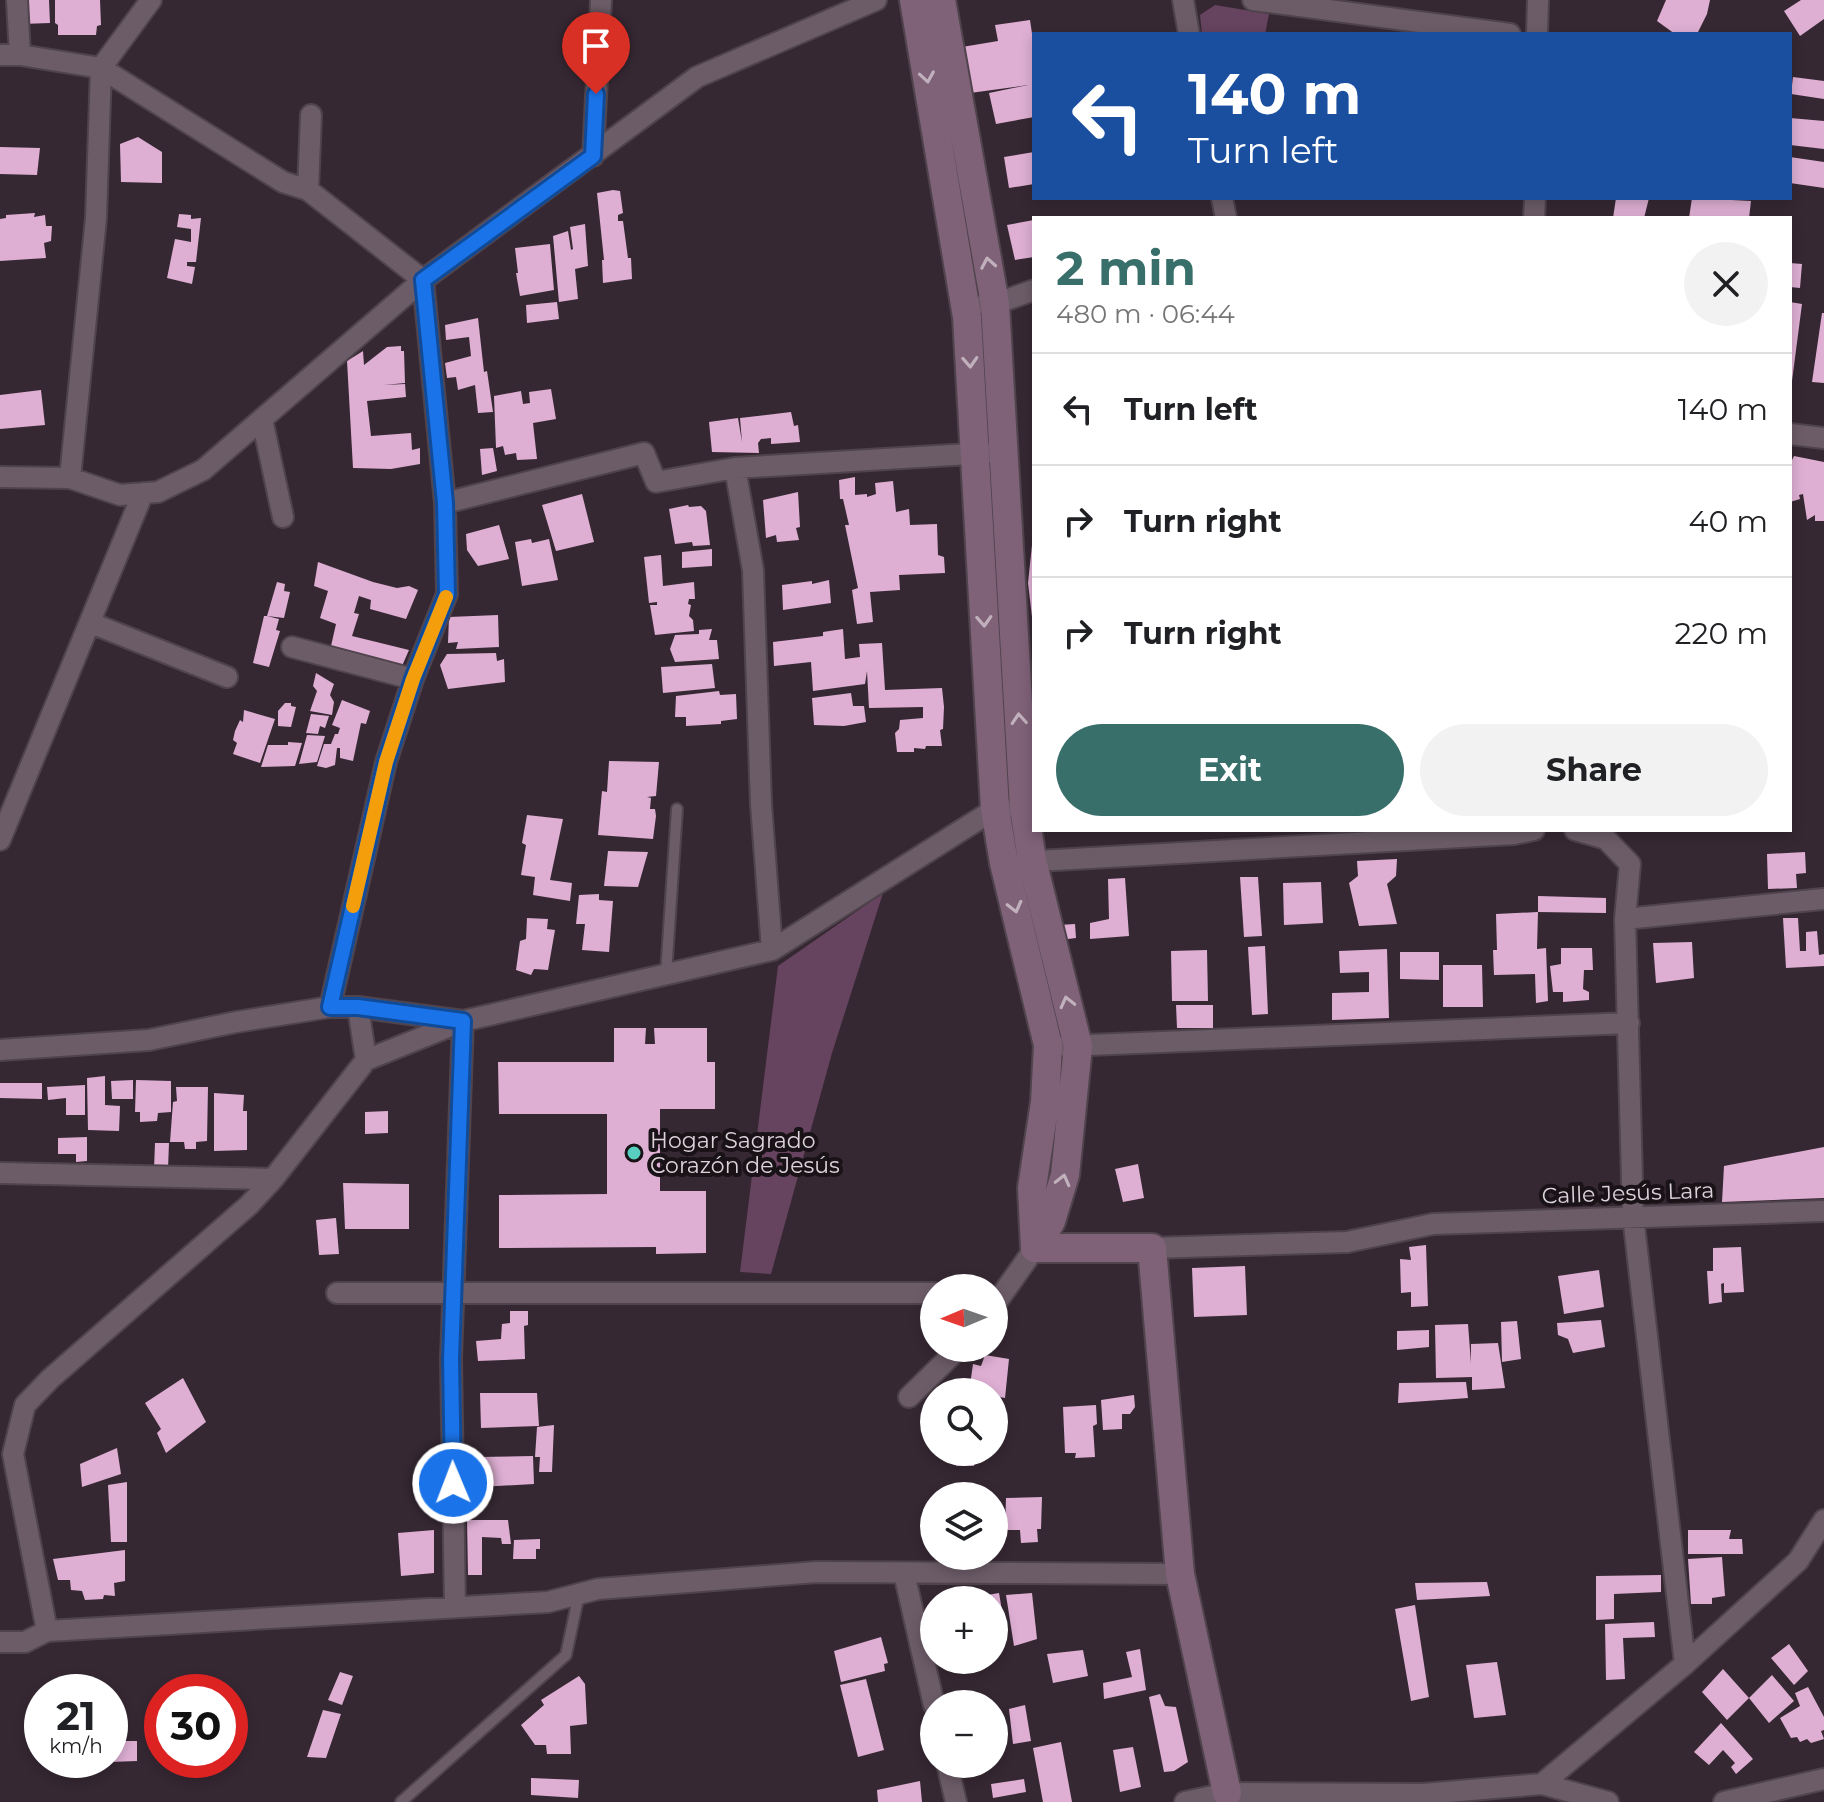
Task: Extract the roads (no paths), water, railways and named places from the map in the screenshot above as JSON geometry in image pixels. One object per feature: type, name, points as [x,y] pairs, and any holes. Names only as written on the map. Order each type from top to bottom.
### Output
[{"type":"street","points":[[17,0],[10,55],[101,68],[283,182],[308,190],[423,280],[445,503],[447,594],[413,679],[386,762],[330,1007]]},
{"type":"street","points":[[70,478],[96,218],[101,68],[151,0]]},
{"type":"street","points":[[593,156],[601,0]]},
{"type":"street","points":[[0,477],[70,478],[120,495],[158,492],[203,470],[423,280],[697,77],[876,0]]},
{"type":"street","points":[[914,0],[989,453],[1024,808],[1032,860],[1078,1046],[1065,1175],[1051,1221],[1008,1283]]},
{"type":"street","points":[[941,0],[995,304],[989,453],[995,809],[1004,863],[1048,1045],[1045,1102],[1032,1188],[1035,1248]]},
{"type":"street","points":[[1183,0],[1189,32]]},
{"type":"street","points":[[1253,0],[1495,32]]},
{"type":"street","points":[[1537,32],[1538,0]]},
{"type":"street","points":[[308,190],[311,115]]},
{"type":"street","points":[[965,304],[995,304],[1032,291]]},
{"type":"street","points":[[262,419],[283,517]]},
{"type":"street","points":[[1792,434],[1824,438]]},
{"type":"street","points":[[445,503],[644,453],[656,482],[735,468],[989,453]]},
{"type":"street","points":[[735,468],[753,570],[761,804],[772,950]]},
{"type":"street","points":[[0,840],[143,493]]},
{"type":"street","points":[[91,623],[227,677]]},
{"type":"street","points":[[292,647],[413,679]]},
{"type":"street","points":[[47,1631],[13,1454],[25,1405],[50,1379],[249,1205],[366,1060],[463,1021],[772,950],[995,809],[1024,808]]},
{"type":"street","points":[[1004,863],[1513,832]]},
{"type":"street","points":[[1582,832],[1606,839],[1630,864],[1625,919],[1633,1216],[1685,1664]]},
{"type":"street","points":[[1625,919],[1823,899]]},
{"type":"street","points":[[0,1050],[149,1040],[330,1007],[358,1007],[463,1021]]},
{"type":"street","points":[[358,1007],[366,1060]]},
{"type":"street","points":[[455,1607],[451,1359],[463,1021]]},
{"type":"street","points":[[1048,1045],[1629,1023]]},
{"type":"street","points":[[0,1173],[273,1179]]},
{"type":"street","name":"Calle Jesús Lara","points":[[1152,1248],[1347,1242],[1433,1224],[1824,1211]]},
{"type":"street","points":[[1035,1248],[1152,1248],[1180,1574],[1238,1796]]},
{"type":"street","points":[[337,1293],[920,1293]]},
{"type":"street","points":[[909,1397],[945,1362]]},
{"type":"street","points":[[1542,1784],[1685,1664],[1798,1561],[1824,1520]]},
{"type":"street","points":[[0,1642],[25,1642],[47,1631],[548,1602],[598,1589],[817,1572],[1180,1574]]},
{"type":"street","points":[[904,1573],[931,1690]]},
{"type":"street","points":[[950,1778],[956,1802]]},
{"type":"street","points":[[1736,1800],[1824,1779]]},
{"type":"street","points":[[1185,1802],[1199,1797],[1423,1794],[1542,1784],[1608,1802]]},
{"type":"lane","points":[[666,976],[677,809]]},
{"type":"lane","points":[[401,1802],[566,1655],[579,1594]]},
{"type":"place","name":"Hogar Sagrado Corazón de Jesús","points":[[634,1153]]}]
